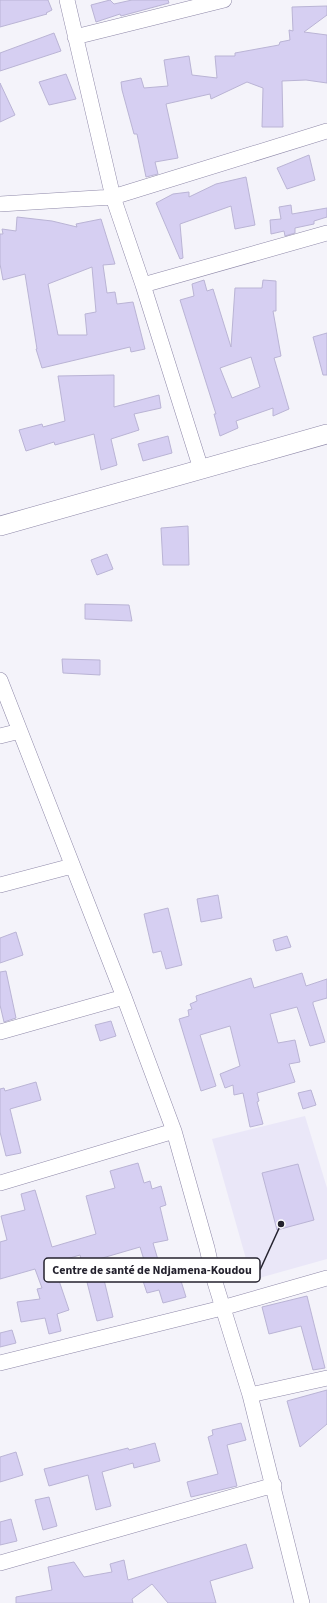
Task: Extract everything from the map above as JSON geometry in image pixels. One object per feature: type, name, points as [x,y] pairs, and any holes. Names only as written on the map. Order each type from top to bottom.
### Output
[{"type":"street","points":[[67,0],[113,197],[143,285],[201,469]]},
{"type":"street","points":[[76,37],[224,0]]},
{"type":"street","points":[[0,204],[113,197],[327,131]]},
{"type":"street","points":[[143,285],[327,233]]},
{"type":"street","points":[[0,526],[327,434]]},
{"type":"street","points":[[0,680],[124,997],[174,1131],[222,1308],[250,1395],[274,1485],[302,1603]]},
{"type":"street","points":[[0,736],[20,730]]},
{"type":"street","points":[[0,885],[72,866]]},
{"type":"street","points":[[0,1032],[124,997]]},
{"type":"street","points":[[0,1183],[174,1131]]},
{"type":"street","points":[[0,1363],[222,1308],[327,1278]]},
{"type":"street","points":[[250,1395],[327,1378]]},
{"type":"street","points":[[0,1563],[274,1485]]},
{"type":"shaded area","points":[[305,1116],[327,1188],[327,1259],[252,1280],[212,1139]]},
{"type":"building","points":[[0,0],[48,0],[52,10],[46,13],[47,14],[0,27]]},
{"type":"building","points":[[110,0],[114,4],[132,0],[168,0],[169,3],[121,16],[120,14],[96,22],[91,5]]},
{"type":"building","points":[[327,6],[327,15],[304,32],[327,35],[327,83],[306,80],[282,81],[283,127],[262,127],[263,88],[247,82],[211,99],[210,94],[166,104],[178,158],[155,162],[158,174],[146,177],[137,134],[134,134],[121,82],[141,78],[144,88],[168,86],[164,60],[189,56],[192,75],[217,78],[215,56],[235,56],[235,53],[279,45],[280,42],[290,40],[289,30],[293,31],[292,7]]},
{"type":"building","points":[[54,33],[61,51],[0,71],[0,53]]},
{"type":"building","points":[[66,74],[76,99],[49,105],[39,82]]},
{"type":"building","points":[[0,83],[15,115],[0,122]]},
{"type":"building","points":[[309,155],[315,180],[287,189],[277,168]]},
{"type":"building","points":[[246,177],[255,225],[235,229],[231,206],[180,224],[183,258],[180,259],[156,203],[173,194],[189,192],[189,197],[216,184]]},
{"type":"building","points":[[291,205],[292,214],[327,208],[327,217],[314,221],[314,224],[295,228],[295,233],[285,236],[284,231],[271,234],[270,220],[281,219],[279,207]]},
{"type":"building","points":[[17,217],[52,221],[77,227],[76,224],[101,219],[115,264],[103,265],[107,293],[115,292],[117,304],[133,302],[145,349],[131,352],[130,347],[42,368],[36,349],[25,274],[3,280],[0,264],[0,234],[3,234],[2,229],[16,231]],"holes":[[[92,267],[96,312],[85,314],[87,335],[58,335],[48,284]]]},
{"type":"building","points":[[204,280],[207,291],[213,289],[231,347],[235,288],[262,288],[263,280],[276,281],[276,311],[273,311],[281,356],[274,358],[289,409],[273,416],[273,408],[236,421],[238,428],[220,436],[214,414],[216,414],[180,300],[194,296],[192,284]],"holes":[[[251,357],[260,387],[232,398],[220,368]]]},
{"type":"building","points":[[327,333],[327,375],[323,375],[313,337]]},
{"type":"building","points":[[114,375],[114,407],[159,395],[161,408],[134,414],[139,430],[111,439],[117,465],[101,470],[94,434],[55,445],[54,442],[26,451],[19,430],[42,424],[43,427],[65,421],[58,376]]},
{"type":"building","points":[[168,436],[172,453],[143,461],[138,444]]},
{"type":"building","points":[[188,526],[189,565],[163,565],[161,528]]},
{"type":"building","points":[[107,554],[113,569],[97,575],[91,560]]},
{"type":"building","points":[[85,604],[129,605],[132,621],[85,619]]},
{"type":"building","points":[[62,659],[100,660],[100,675],[63,673]]},
{"type":"building","points":[[218,895],[222,918],[201,922],[197,899]]},
{"type":"building","points":[[168,908],[182,965],[166,969],[161,951],[153,953],[144,914]]},
{"type":"building","points":[[16,932],[23,955],[0,963],[0,938]]},
{"type":"building","points":[[287,936],[291,947],[276,951],[273,940]]},
{"type":"building","points":[[6,971],[16,1018],[4,1022],[0,1005],[0,972]]},
{"type":"building","points":[[302,973],[306,986],[327,979],[327,998],[313,1002],[325,1042],[310,1046],[297,1007],[270,1014],[278,1043],[295,1040],[300,1062],[289,1064],[295,1082],[257,1093],[259,1101],[257,1102],[263,1124],[250,1127],[243,1093],[234,1095],[233,1085],[225,1088],[220,1074],[240,1066],[230,1026],[200,1035],[216,1086],[201,1091],[179,1019],[189,1016],[188,1010],[192,1009],[190,1004],[197,1001],[196,996],[251,978],[254,988]]},
{"type":"building","points":[[111,1021],[116,1036],[100,1041],[95,1025]]},
{"type":"building","points":[[36,1082],[41,1100],[10,1109],[21,1153],[6,1156],[0,1132],[0,1089],[4,1088],[5,1091]]},
{"type":"building","points":[[311,1090],[316,1105],[303,1109],[298,1093]]},
{"type":"building","points":[[138,1163],[144,1183],[150,1181],[152,1189],[161,1186],[166,1205],[160,1207],[168,1240],[153,1243],[161,1270],[176,1265],[186,1297],[163,1303],[159,1290],[147,1293],[141,1275],[148,1273],[140,1247],[99,1259],[113,1317],[97,1321],[80,1255],[53,1263],[69,1310],[57,1314],[61,1331],[49,1334],[45,1318],[21,1322],[17,1302],[40,1299],[37,1289],[42,1288],[35,1269],[0,1279],[0,1242],[7,1240],[1,1216],[25,1210],[21,1194],[35,1190],[52,1247],[96,1234],[86,1196],[115,1188],[110,1171]]},
{"type":"building","points":[[298,1164],[314,1220],[277,1230],[262,1173]]},
{"type":"building","points":[[307,1296],[325,1368],[313,1370],[301,1326],[269,1334],[262,1307]]},
{"type":"building","points":[[12,1330],[16,1343],[0,1347],[0,1333]]},
{"type":"building","points":[[327,1390],[327,1424],[300,1447],[287,1401]]},
{"type":"building","points":[[241,1423],[246,1440],[227,1445],[237,1486],[191,1497],[187,1482],[218,1474],[208,1437],[213,1435],[212,1430]]},
{"type":"building","points":[[155,1443],[160,1461],[134,1468],[133,1463],[102,1472],[111,1506],[96,1510],[88,1475],[49,1486],[44,1469],[128,1448],[129,1450]]},
{"type":"building","points":[[16,1452],[23,1475],[0,1482],[0,1457]]},
{"type":"building","points":[[49,1497],[57,1526],[43,1530],[35,1500]]},
{"type":"building","points":[[11,1519],[17,1541],[0,1545],[0,1522]]},
{"type":"building","points":[[246,1544],[253,1568],[210,1581],[216,1603],[168,1603],[152,1584],[132,1599],[133,1603],[16,1603],[16,1597],[52,1590],[48,1567],[74,1562],[84,1577],[112,1572],[110,1564],[124,1560],[128,1580]]},
{"type":"place","name":"Centre de santé de Ndjamena-Koudou","points":[[281,1224]]}]
